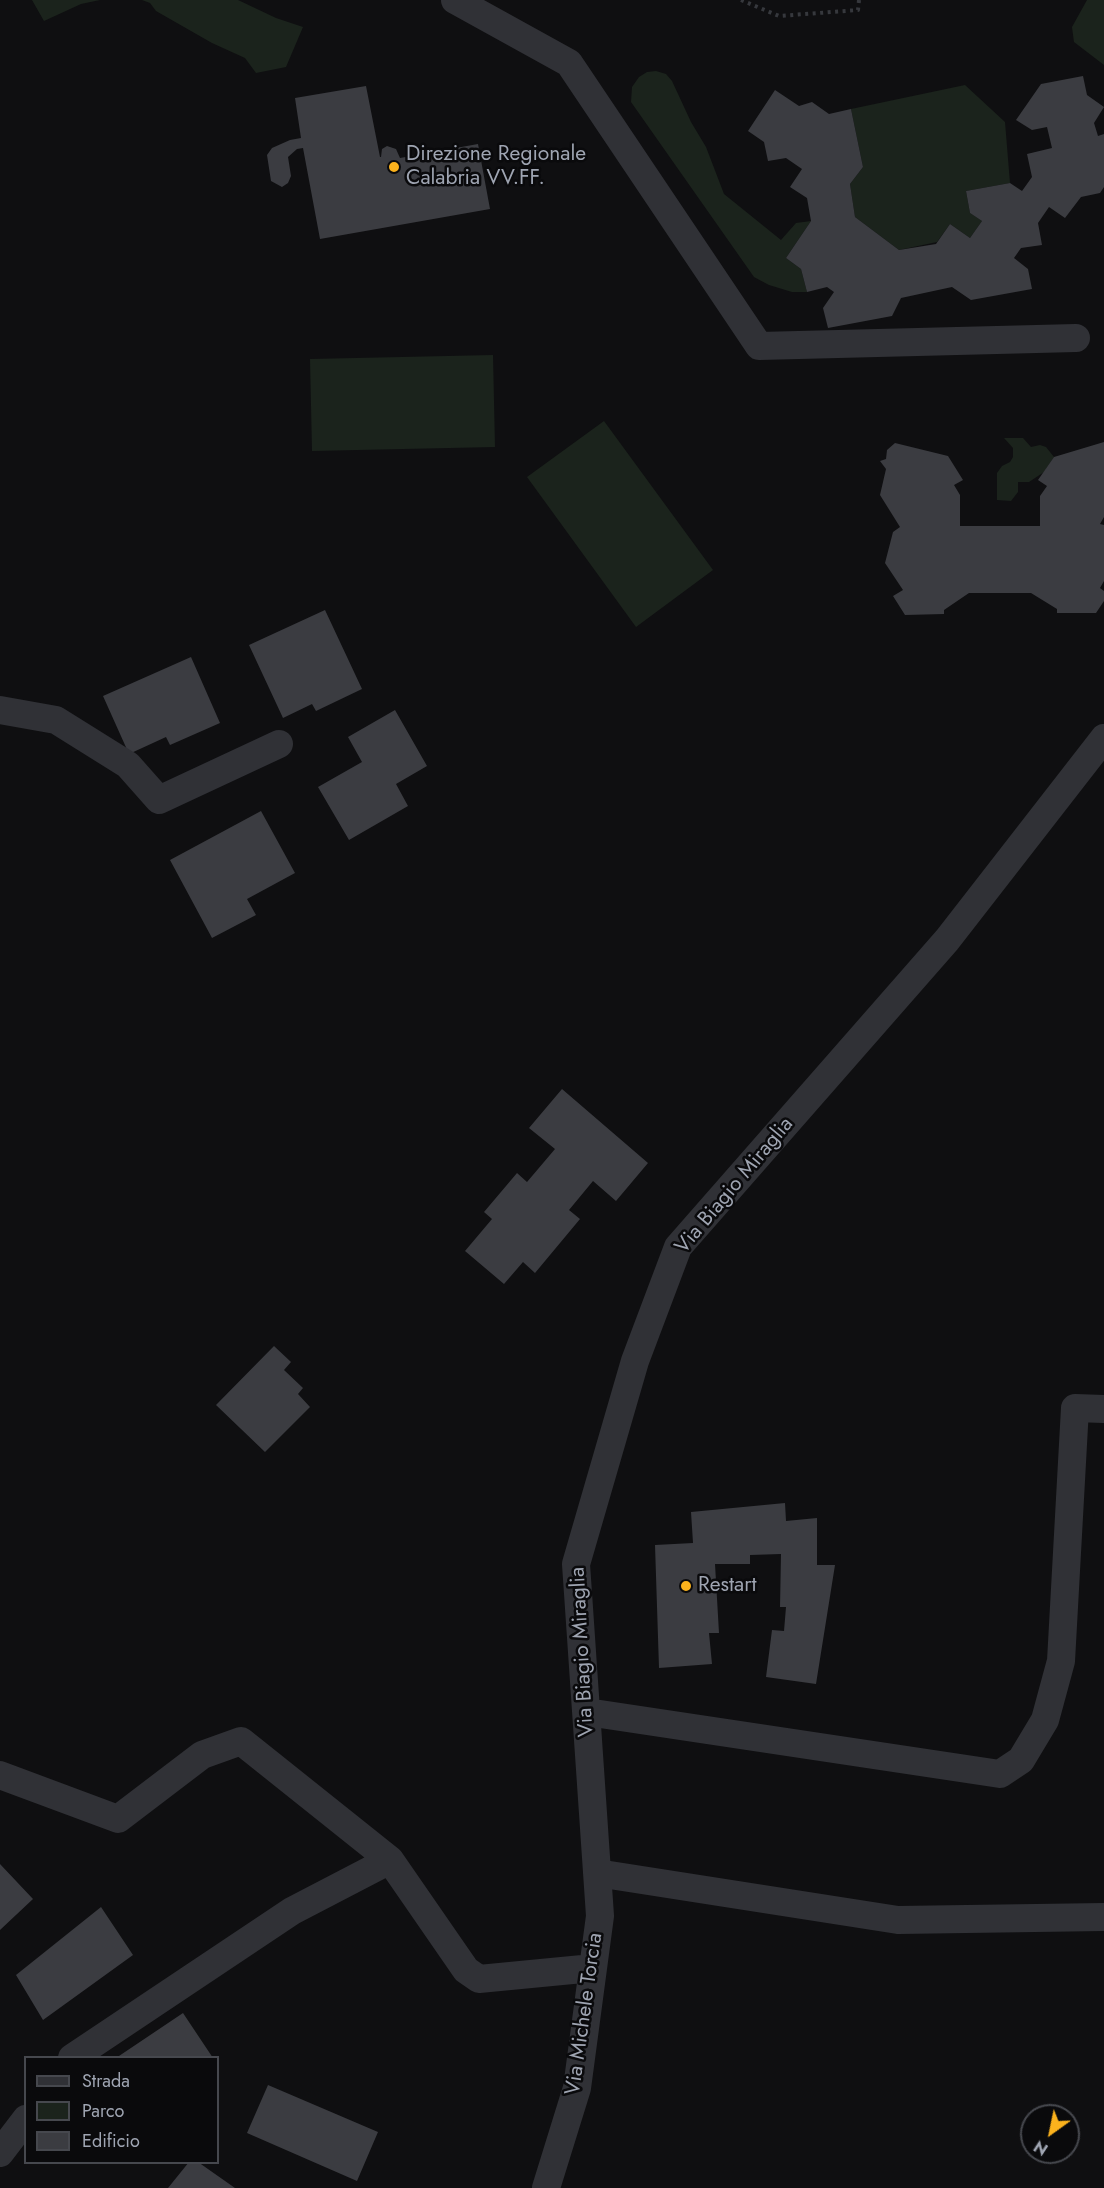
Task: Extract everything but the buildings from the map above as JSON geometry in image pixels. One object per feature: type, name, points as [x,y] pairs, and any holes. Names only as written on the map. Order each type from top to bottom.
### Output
[{"type":"street","points":[[455,0],[569,63],[759,346],[1076,338]]},
{"type":"street","points":[[0,710],[56,720],[128,765],[159,800],[279,744]]},
{"type":"street","name":"Via Biagio Miraglia","points":[[597,1873],[576,1564],[635,1361],[678,1247],[947,940],[1104,738]]},
{"type":"street","points":[[587,1712],[1000,1774],[1021,1760],[1045,1719],[1061,1661],[1075,1408],[1104,1409]]},
{"type":"street","points":[[0,1775],[118,1819],[202,1755],[241,1741],[390,1860],[466,1970],[479,1979],[593,1968]]},
{"type":"street","points":[[75,2056],[291,1911],[390,1860]]},
{"type":"street","points":[[597,1873],[898,1920],[1104,1917]]},
{"type":"street","name":"Via Michele Torcia","points":[[546,2188],[577,2088],[600,1916],[597,1873]]},
{"type":"street","points":[[0,2153],[24,2122]]},
{"type":"path","points":[[741,0],[779,16],[858,10],[859,0]]},
{"type":"green space","points":[[32,0],[100,0],[81,4],[44,21]]},
{"type":"green space","points":[[142,0],[238,0],[276,18],[303,27],[286,67],[256,73],[245,58],[212,43],[156,11],[150,3]]},
{"type":"green space","points":[[1087,0],[1104,0],[1104,65],[1074,42],[1072,27]]},
{"type":"green space","points":[[656,71],[666,74],[672,81],[691,122],[706,147],[724,194],[781,240],[796,223],[811,221],[786,258],[801,269],[807,292],[792,292],[769,285],[754,277],[631,102],[632,87],[639,77],[647,72]]},
{"type":"green space","points":[[965,85],[1005,122],[1010,183],[966,191],[970,213],[982,221],[970,238],[950,224],[937,242],[899,250],[855,217],[850,184],[863,167],[851,109]]},
{"type":"green space","points":[[493,355],[495,447],[312,451],[310,359]]},
{"type":"green space","points":[[604,421],[713,570],[636,627],[527,477]]},
{"type":"green space","points":[[1004,438],[1023,438],[1031,447],[1040,445],[1046,447],[1054,457],[1044,472],[1029,482],[1018,482],[1018,492],[1011,501],[997,500],[997,473],[1013,457],[1013,448]]},
{"type":"place","name":"Direzione Regionale Calabria VV.FF.","points":[[394,167]]},
{"type":"place","name":"Restart","points":[[686,1586]]}]
